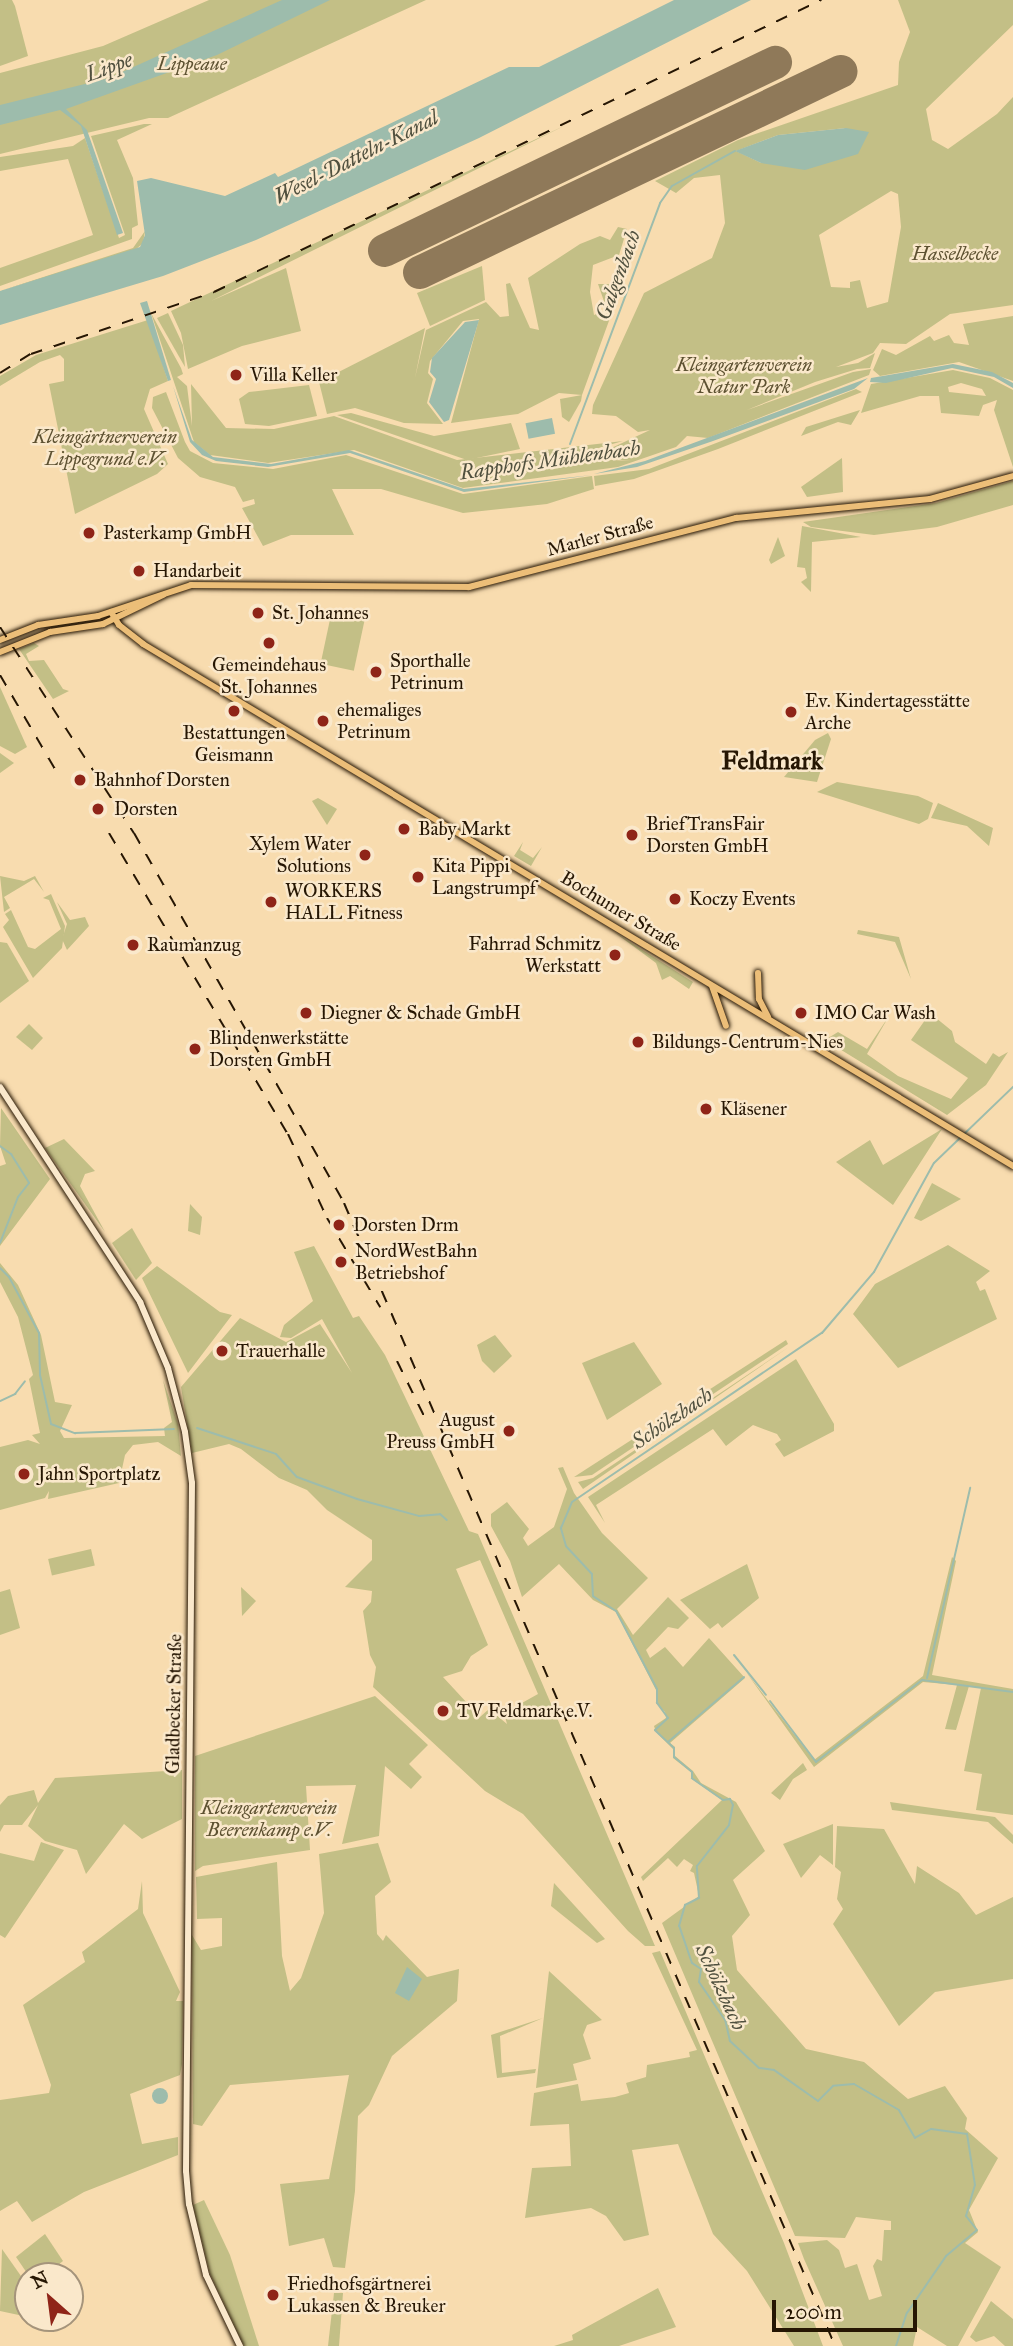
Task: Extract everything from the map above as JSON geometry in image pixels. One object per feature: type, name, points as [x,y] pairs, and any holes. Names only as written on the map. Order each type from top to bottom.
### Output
[{"type":"main road","name":"Marler Straße","points":[[114,615],[191,585],[470,587],[736,518],[930,499],[1013,476]]},
{"type":"main road","points":[[0,640],[38,625],[114,615]]},
{"type":"main road","points":[[0,652],[41,634],[114,615]]},
{"type":"main road","name":"Bochumer Straße","points":[[114,615],[142,644],[1013,1166]]},
{"type":"main road","points":[[41,634],[44,628],[92,618]]},
{"type":"main road","points":[[758,973],[759,999],[769,1019]]},
{"type":"main road","points":[[712,985],[726,1026]]},
{"type":"main road","name":"Gladbecker Straße","points":[[0,1090],[140,1302],[169,1368],[185,1432],[192,1483],[186,2171],[203,2264],[240,2346]]},
{"type":"green space","points":[[0,0],[12,0],[15,6],[28,56],[0,66]]},
{"type":"green space","name":"Lippeaue","points":[[209,0],[426,0],[168,118],[149,118],[0,154],[0,73],[103,46]]},
{"type":"green space","name":"Hasselbecke","points":[[898,0],[1013,0],[1013,25],[926,109],[932,140],[948,149],[997,114],[1013,97],[1013,305],[950,314],[906,344],[880,343],[873,353],[836,367],[858,363],[875,353],[870,368],[857,369],[815,382],[747,410],[853,372],[871,369],[869,375],[708,438],[687,436],[676,447],[618,467],[463,488],[354,450],[268,463],[210,455],[194,442],[151,313],[181,368],[183,374],[177,377],[187,386],[192,426],[191,384],[226,428],[274,429],[334,416],[457,460],[623,441],[595,449],[590,458],[517,469],[595,459],[631,461],[592,457],[650,430],[638,432],[616,416],[592,414],[593,405],[644,293],[712,258],[725,223],[720,175],[694,178],[676,193],[655,181],[738,140],[898,85],[899,62],[910,32]],"holes":[[[846,128],[761,163],[736,151],[778,135]],[[891,191],[898,194],[901,227],[888,302],[867,308],[860,280],[850,282],[850,288],[831,287],[819,235]]]},
{"type":"green space","points":[[152,124],[117,140],[133,178],[138,225],[132,228],[132,239],[0,286],[0,268],[93,235],[68,159],[0,171],[0,157],[73,146],[85,138],[119,238],[125,235],[91,136]]},
{"type":"green space","points":[[566,125],[211,301],[286,268],[301,331],[242,346],[188,369],[181,333],[171,311]]},
{"type":"green space","points":[[618,227],[627,229],[619,255],[593,265],[590,292],[594,315],[607,310],[598,284],[615,284],[614,307],[582,395],[559,393],[518,414],[451,423],[479,319],[463,321],[430,361],[428,373],[433,379],[427,403],[443,424],[404,423],[355,408],[327,414],[319,382],[425,328],[415,378],[426,330],[486,302],[500,317],[509,316],[506,284],[510,283],[530,328],[539,330],[528,278],[580,244],[600,236],[610,240]]},
{"type":"green space","points":[[145,231],[143,243],[134,251],[0,291],[133,248]]},
{"type":"green space","points":[[482,266],[485,300],[430,326],[417,293]]},
{"type":"green space","points":[[168,313],[183,345],[185,367],[157,318]]},
{"type":"green space","points":[[1013,316],[1013,381],[959,362],[880,376],[873,370],[882,349],[896,355],[930,336],[934,341],[949,335],[954,343],[969,345],[963,324]]},
{"type":"green space","name":"Kleingärtnerverein Lippegrund e.V.","points":[[148,320],[168,381],[150,389],[144,409],[168,464],[157,474],[75,514],[49,384],[64,381],[64,359],[60,355],[40,362],[0,386],[0,376],[36,355]]},
{"type":"green space","points":[[953,370],[990,378],[1013,390],[1013,467],[994,410],[997,400],[983,405],[979,416],[941,413],[939,396],[920,396],[861,413],[871,384]],"holes":[[[961,383],[982,389],[986,396],[949,392],[948,387]]]},
{"type":"green space","points":[[309,385],[317,416],[269,426],[245,424],[239,399],[249,392]]},
{"type":"green space","points":[[856,389],[862,392],[718,449],[634,479],[595,486],[594,476],[649,469]]},
{"type":"green space","points":[[166,392],[190,451],[213,463],[273,469],[346,455],[463,494],[592,476],[594,489],[547,504],[463,513],[381,489],[332,489],[354,535],[291,535],[263,546],[242,508],[255,504],[254,499],[243,502],[235,487],[200,477],[178,458],[152,408],[153,397]]},
{"type":"green space","points":[[582,395],[569,422],[562,417],[560,399]]},
{"type":"green space","points":[[860,410],[851,425],[838,422],[801,436],[806,427]]},
{"type":"green space","points":[[351,413],[434,436],[511,423],[520,449],[467,460],[337,415]]},
{"type":"green space","points":[[842,458],[843,492],[807,497],[801,487]]},
{"type":"green space","points":[[1013,481],[1013,505],[937,527],[874,535],[811,527],[803,522],[936,503]]},
{"type":"green space","points":[[802,526],[861,537],[812,542],[811,592],[801,582],[807,578],[805,568],[797,567]]},
{"type":"green space","points":[[778,537],[785,556],[771,564],[769,560]]},
{"type":"green space","points":[[332,610],[365,617],[354,671],[321,664]]},
{"type":"green space","points":[[34,643],[39,646],[26,654],[29,661],[44,660],[63,689],[69,691],[53,699],[19,649]]},
{"type":"green space","points":[[0,687],[27,747],[15,754],[0,746]]},
{"type":"green space","points":[[828,733],[831,739],[817,782],[784,777],[815,740]]},
{"type":"green space","points":[[0,753],[14,763],[0,773]]},
{"type":"green space","points":[[837,782],[918,796],[933,803],[928,819],[919,824],[817,792]]},
{"type":"green space","points":[[318,798],[337,809],[327,825],[312,801]]},
{"type":"green space","points":[[938,803],[993,828],[989,846],[967,826],[931,818]]},
{"type":"green space","points":[[523,842],[520,850],[533,858],[542,847],[531,866],[514,856]]},
{"type":"green space","points":[[0,876],[24,881],[35,876],[44,892],[34,879],[4,897],[10,908],[4,912]]},
{"type":"green space","points":[[51,894],[65,926],[62,948],[33,978],[3,927],[9,920],[5,914],[11,910],[28,947],[35,949],[61,929],[49,900],[43,898]]},
{"type":"green space","points":[[57,902],[70,920],[85,917],[89,926],[67,950],[62,939],[67,924]]},
{"type":"green space","points":[[858,930],[899,937],[911,979],[895,942],[857,934]]},
{"type":"green space","points":[[614,932],[693,982],[689,989],[670,976],[662,980],[656,963]]},
{"type":"green space","points":[[0,942],[7,943],[29,981],[0,1003]]},
{"type":"green space","points":[[930,1013],[952,1031],[955,1042],[986,1064],[993,1053],[999,1057],[1008,1052],[986,1085],[947,1115],[825,1040],[838,1032],[867,1049],[889,1016],[867,1054],[898,1076],[951,1099],[968,1078],[911,1040]]},
{"type":"green space","points":[[29,1024],[43,1038],[32,1050],[16,1037]]},
{"type":"green space","points":[[1,1108],[50,1179],[0,1246],[0,1166],[6,1164],[0,1146]]},
{"type":"green space","points":[[942,1129],[893,1205],[836,1162],[870,1140],[883,1165]]},
{"type":"green space","points":[[64,1139],[95,1171],[85,1174],[80,1186],[105,1232],[45,1148]]},
{"type":"green space","points":[[932,1183],[961,1199],[921,1221],[914,1218]]},
{"type":"green space","points":[[190,1204],[202,1217],[200,1235],[188,1231]]},
{"type":"green space","points":[[132,1228],[152,1263],[136,1280],[112,1243]]},
{"type":"green space","points":[[948,1245],[990,1271],[976,1282],[980,1291],[985,1289],[997,1319],[898,1368],[853,1314],[875,1284]]},
{"type":"green space","points":[[314,1246],[353,1318],[359,1316],[385,1355],[469,1531],[478,1534],[655,1946],[645,1946],[628,1931],[523,1814],[485,1791],[373,1687],[376,1667],[370,1655],[363,1611],[371,1602],[372,1591],[345,1587],[372,1560],[372,1540],[327,1510],[307,1490],[279,1478],[241,1449],[229,1444],[192,1453],[181,1387],[240,1318],[286,1342],[320,1324],[352,1373],[322,1319],[291,1338],[280,1337],[284,1325],[313,1301],[294,1252]],"holes":[[[480,1560],[538,1694],[504,1713],[507,1724],[489,1709],[480,1717],[443,1677],[462,1671],[471,1656],[488,1645],[456,1569]]]},
{"type":"green space","points":[[0,1263],[18,1285],[41,1335],[55,1402],[72,1405],[60,1431],[64,1438],[165,1436],[164,1428],[172,1422],[163,1380],[178,1424],[181,1456],[158,1442],[133,1445],[125,1455],[119,1483],[48,1499],[49,1491],[45,1498],[0,1510],[0,1447],[28,1440],[40,1444],[32,1435],[40,1433],[29,1379],[33,1375],[18,1317],[0,1282]]},
{"type":"green space","points":[[157,1266],[220,1312],[232,1315],[188,1373],[142,1278]]},
{"type":"green space","points":[[495,1335],[512,1356],[494,1373],[482,1361],[477,1345]]},
{"type":"green space","points":[[786,1340],[788,1344],[592,1475],[574,1477]]},
{"type":"green space","points":[[634,1342],[662,1384],[607,1420],[582,1363]]},
{"type":"green space","points":[[789,1347],[583,1489],[578,1482],[593,1478]]},
{"type":"green space","points":[[796,1359],[834,1424],[834,1431],[784,1457],[775,1444],[781,1440],[777,1434],[753,1425],[726,1446],[713,1429],[596,1505],[605,1523],[588,1497]]},
{"type":"green space","points":[[563,1467],[574,1493],[602,1533],[648,1578],[617,1609],[633,1635],[668,1597],[689,1618],[678,1629],[668,1627],[646,1650],[650,1658],[665,1647],[683,1667],[709,1638],[745,1678],[670,1743],[675,1747],[675,1756],[693,1771],[701,1783],[736,1802],[765,1851],[733,1880],[750,1915],[732,1936],[737,1970],[806,2049],[864,2062],[908,2099],[945,2086],[967,2118],[965,2129],[998,2158],[969,2210],[978,2232],[965,2243],[1001,2267],[958,2346],[947,2346],[917,2327],[913,2346],[843,2346],[798,2243],[827,2240],[839,2250],[845,2268],[857,2264],[869,2300],[882,2296],[873,2266],[877,2259],[882,2261],[884,2230],[891,2230],[891,2221],[856,2217],[845,2238],[795,2236],[662,1923],[699,1896],[694,1873],[690,1871],[693,1865],[684,1859],[677,1867],[668,1858],[643,1881],[641,1877],[722,1800],[692,1779],[691,1772],[673,1758],[673,1749],[656,1732],[654,1726],[666,1718],[665,1712],[657,1704],[656,1690],[616,1612],[593,1600],[559,1564],[522,1597],[510,1561],[491,1526],[491,1514],[507,1502],[529,1529],[523,1538],[528,1546],[554,1527],[567,1489],[558,1468]]},
{"type":"green space","points":[[91,1549],[95,1566],[52,1575],[48,1559]]},
{"type":"green space","points":[[952,1557],[956,1561],[932,1675],[1013,1689],[1013,1815],[976,1810],[982,1774],[964,1771],[981,1688],[969,1686],[956,1730],[945,1729],[957,1685],[923,1682],[814,1767],[746,1672],[814,1760],[923,1676]]},
{"type":"green space","points":[[747,1564],[759,1598],[722,1628],[718,1623],[710,1629],[680,1600]]},
{"type":"green space","points":[[241,1587],[256,1601],[242,1616]]},
{"type":"green space","points":[[10,1589],[20,1628],[0,1635],[0,1592]]},
{"type":"green space","name":"Kleingartenverein Beerenkamp e.V.","points":[[375,1696],[428,1745],[409,1764],[422,1777],[411,1789],[385,1766],[379,1836],[342,1844],[356,1785],[306,1786],[310,1850],[203,1866],[195,1871],[195,1756]]},
{"type":"green space","points":[[803,1763],[807,1770],[793,1779],[780,1800],[771,1793]]},
{"type":"green space","points":[[182,1770],[182,1819],[142,1839],[124,1824],[86,1874],[77,1850],[45,1841],[28,1826],[38,1805],[22,1825],[4,1825],[0,1832],[0,1805],[8,1796],[34,1790],[38,1803],[55,1778]]},
{"type":"green space","points":[[890,1802],[995,1817],[1013,1835],[1013,1844],[988,1822],[892,1810]]},
{"type":"green space","points":[[833,1824],[833,1865],[820,1855],[801,1878],[783,1844]]},
{"type":"green space","points":[[837,1826],[884,1829],[915,1884],[917,1866],[959,1893],[976,1915],[1013,1897],[1013,1979],[935,1992],[899,2026],[833,1924],[843,1909],[837,1899],[841,1872],[835,1867]]},
{"type":"green space","points":[[41,1842],[64,1850],[5,1938],[0,1935],[0,1853],[34,1861]]},
{"type":"green space","points":[[378,1843],[391,1882],[375,1896],[377,1934],[383,1941],[386,1935],[427,1977],[459,1969],[457,2001],[392,2056],[369,2105],[358,2116],[355,2191],[345,2268],[333,2267],[324,2238],[289,2246],[280,2184],[329,2179],[349,2075],[230,2085],[202,2126],[193,2124],[192,1935],[201,1950],[222,1946],[222,1918],[197,1919],[196,1877],[277,1862],[282,1956],[290,1991],[301,1978],[324,1913],[319,1854]]},
{"type":"green space","points":[[142,1881],[143,1913],[180,1992],[176,2001],[183,2001],[182,2064],[180,2075],[130,2094],[142,2144],[178,2137],[178,2155],[84,2192],[32,2222],[17,2201],[0,2211],[0,2100],[49,2093],[51,2085],[23,2005],[85,1962],[82,1952],[138,1909]]},
{"type":"green space","points":[[554,1883],[605,1939],[597,1943],[551,1906]]},
{"type":"green space","points":[[660,1951],[784,2243],[823,2346],[794,2346],[747,2271],[713,2234],[678,2144],[632,2150],[649,2235],[624,2241],[606,2216],[591,2208],[525,2218],[532,2168],[571,2166],[569,2124],[530,2126],[534,2093],[578,2084],[581,2101],[615,2097],[629,2093],[626,2083],[646,2077],[647,2065],[690,2057],[689,2052],[697,2050],[652,1953]]},
{"type":"green space","points":[[549,1971],[602,2020],[587,2025],[583,2035],[591,2059],[573,2064],[577,2080],[536,2088]]},
{"type":"green space","points":[[543,2018],[500,2036],[502,2073],[536,2069],[535,2073],[497,2078],[491,2035]]},
{"type":"green space","points":[[204,2200],[230,2255],[259,2346],[244,2346],[210,2274],[193,2205]]},
{"type":"green space","points":[[45,2234],[63,2261],[19,2262],[16,2257]]},
{"type":"green space","points":[[2,2249],[14,2266],[14,2314],[0,2311]]},
{"type":"green space","points":[[658,2288],[676,2327],[619,2346],[554,2346],[573,2340],[572,2335]]},
{"type":"green space","points":[[334,2293],[343,2293],[339,2346],[328,2346]]},
{"type":"green space","points":[[991,2301],[1013,2319],[1013,2346],[1005,2346],[994,2336],[976,2342],[970,2337]]},
{"type":"water","points":[[282,0],[330,0],[217,55],[66,109],[87,130],[123,233],[117,235],[81,126],[60,110],[0,125],[0,105],[109,78]]},
{"type":"water","name":"Wesel-Datteln-Kanal","points":[[674,0],[751,0],[479,138],[256,240],[163,276],[0,325],[0,291],[140,247],[145,235],[137,181],[151,178],[225,196],[275,173],[278,177],[509,67],[539,67]]},
{"type":"water","points":[[846,128],[869,132],[858,154],[805,170],[761,163],[735,151],[778,135]]},
{"type":"water","points":[[147,301],[171,380],[168,381],[140,303]]},
{"type":"water","points":[[479,320],[449,420],[444,422],[429,402],[436,379],[430,372],[432,358],[465,322]]},
{"type":"water","points":[[953,364],[992,372],[1013,383],[1013,388],[994,377],[952,368],[886,383],[870,382],[871,378]]},
{"type":"water","points":[[868,378],[854,389],[713,441],[637,467],[594,474],[645,461]]},
{"type":"water","points":[[173,386],[192,440],[213,457],[271,464],[349,450],[464,489],[592,475],[464,492],[350,453],[268,467],[216,461],[202,455],[190,442]]},
{"type":"water","points":[[552,418],[555,434],[529,439],[525,423]]},
{"type":"water","points":[[407,1967],[422,1979],[409,2001],[395,1993]]},
{"type":"water","points":[[157,2088],[163,2088],[168,2096],[166,2102],[157,2104],[152,2099],[152,2093]]},
{"type":"waterway","name":"Galgenbach","points":[[570,444],[660,203],[672,186],[735,151]]},
{"type":"waterway","name":"Schölzbach","points":[[896,2346],[907,2313],[946,2256],[977,2230],[966,2216],[975,2185],[967,2134],[931,2129],[915,2138],[899,2110],[854,2084],[833,2086],[818,2101],[774,2070],[759,2068],[730,2041],[725,2020],[699,1982],[701,1969],[692,1963],[679,1926],[685,1905],[699,1898],[697,1866],[729,1825],[733,1805],[730,1799],[723,1800],[692,1778],[692,1772],[674,1757],[674,1748],[655,1730],[668,1718],[657,1703],[657,1689],[616,1611],[593,1596],[592,1574],[566,1546],[561,1528],[572,1502],[822,1333],[874,1272],[934,1163],[1013,1087]]},
{"type":"waterway","name":"Schölzbach","points":[[0,1146],[11,1154],[29,1183],[18,1197],[0,1243]]},
{"type":"waterway","name":"Schölzbach","points":[[0,1268],[9,1277],[39,1333],[40,1375],[51,1424],[75,1433],[174,1429]]},
{"type":"waterway","points":[[0,1401],[15,1394],[25,1381]]},
{"type":"waterway","name":"Schölzbach","points":[[197,1428],[276,1454],[297,1477],[357,1499],[419,1516],[440,1514],[447,1520]]},
{"type":"waterway","points":[[927,1678],[970,1488]]},
{"type":"waterway","points":[[734,1655],[766,1695]]},
{"type":"waterway","points":[[668,1742],[744,1677]]},
{"type":"waterway","points":[[770,1701],[816,1762],[922,1680],[1013,1692]]},
{"type":"runway","points":[[384,250],[775,62]]},
{"type":"runway","points":[[419,272],[841,71]]},
{"type":"railway","points":[[0,373],[31,354],[214,292],[821,0]]},
{"type":"railway","points":[[0,627],[134,833],[344,1203],[835,2346]]},
{"type":"railway","points":[[0,675],[59,776]]},
{"type":"railway","points":[[109,833],[288,1134],[327,1218],[380,1307]]},
{"type":"railway","points":[[397,1361],[426,1420]]},
{"type":"place","name":"Villa Keller","points":[[236,375]]},
{"type":"place","name":"Pasterkamp GmbH","points":[[89,533]]},
{"type":"place","name":"Handarbeit","points":[[139,571]]},
{"type":"place","name":"St. Johannes","points":[[258,613]]},
{"type":"place","name":"Gemeindehaus St. Johannes","points":[[269,643]]},
{"type":"place","name":"Sporthalle Petrinum","points":[[376,672]]},
{"type":"place","name":"Bestattungen Geismann","points":[[234,711]]},
{"type":"place","name":"Ev. Kindertagesstätte Arche","points":[[791,712]]},
{"type":"place","name":"ehemaliges Petrinum","points":[[323,721]]},
{"type":"place","name":"Bahnhof Dorsten","points":[[80,780]]},
{"type":"place","name":"Dorsten","points":[[98,809]]},
{"type":"place","name":"Baby Markt","points":[[404,829]]},
{"type":"place","name":"BriefTransFair Dorsten GmbH","points":[[632,835]]},
{"type":"place","name":"Xylem Water Solutions","points":[[365,855]]},
{"type":"place","name":"Kita Pippi Langstrumpf","points":[[418,877]]},
{"type":"place","name":"Koczy Events","points":[[675,899]]},
{"type":"place","name":"WORKERS HALL Fitness","points":[[271,902]]},
{"type":"place","name":"Raumanzug","points":[[133,945]]},
{"type":"place","name":"Fahrrad Schmitz Werkstatt","points":[[615,955]]},
{"type":"place","name":"Diegner & Schade GmbH","points":[[306,1013]]},
{"type":"place","name":"IMO Car Wash","points":[[801,1013]]},
{"type":"place","name":"Bildungs-Centrum-Nies","points":[[638,1042]]},
{"type":"place","name":"Blindenwerkstätte Dorsten GmbH","points":[[195,1049]]},
{"type":"place","name":"Kläsener","points":[[706,1109]]},
{"type":"place","name":"Dorsten Drm","points":[[339,1225]]},
{"type":"place","name":"NordWestBahn Betriebshof","points":[[341,1262]]},
{"type":"place","name":"Trauerhalle","points":[[222,1351]]},
{"type":"place","name":"August Preuss GmbH","points":[[509,1431]]},
{"type":"place","name":"Jahn Sportplatz","points":[[24,1474]]},
{"type":"place","name":"TV Feldmark e.V.","points":[[443,1711]]},
{"type":"place","name":"Friedhofsgärtnerei Lukassen & Breuker","points":[[273,2295]]},
{"type":"district","name":"Feldmark","points":[[772,761]]},
{"type":"water label","name":"Lippe","points":[[109,67]]},
{"type":"water label","name":"Rapphofs Mühlenbach","points":[[550,460]]},
{"type":"park label","name":"Kleingartenverein Natur Park","points":[[744,376]]}]
